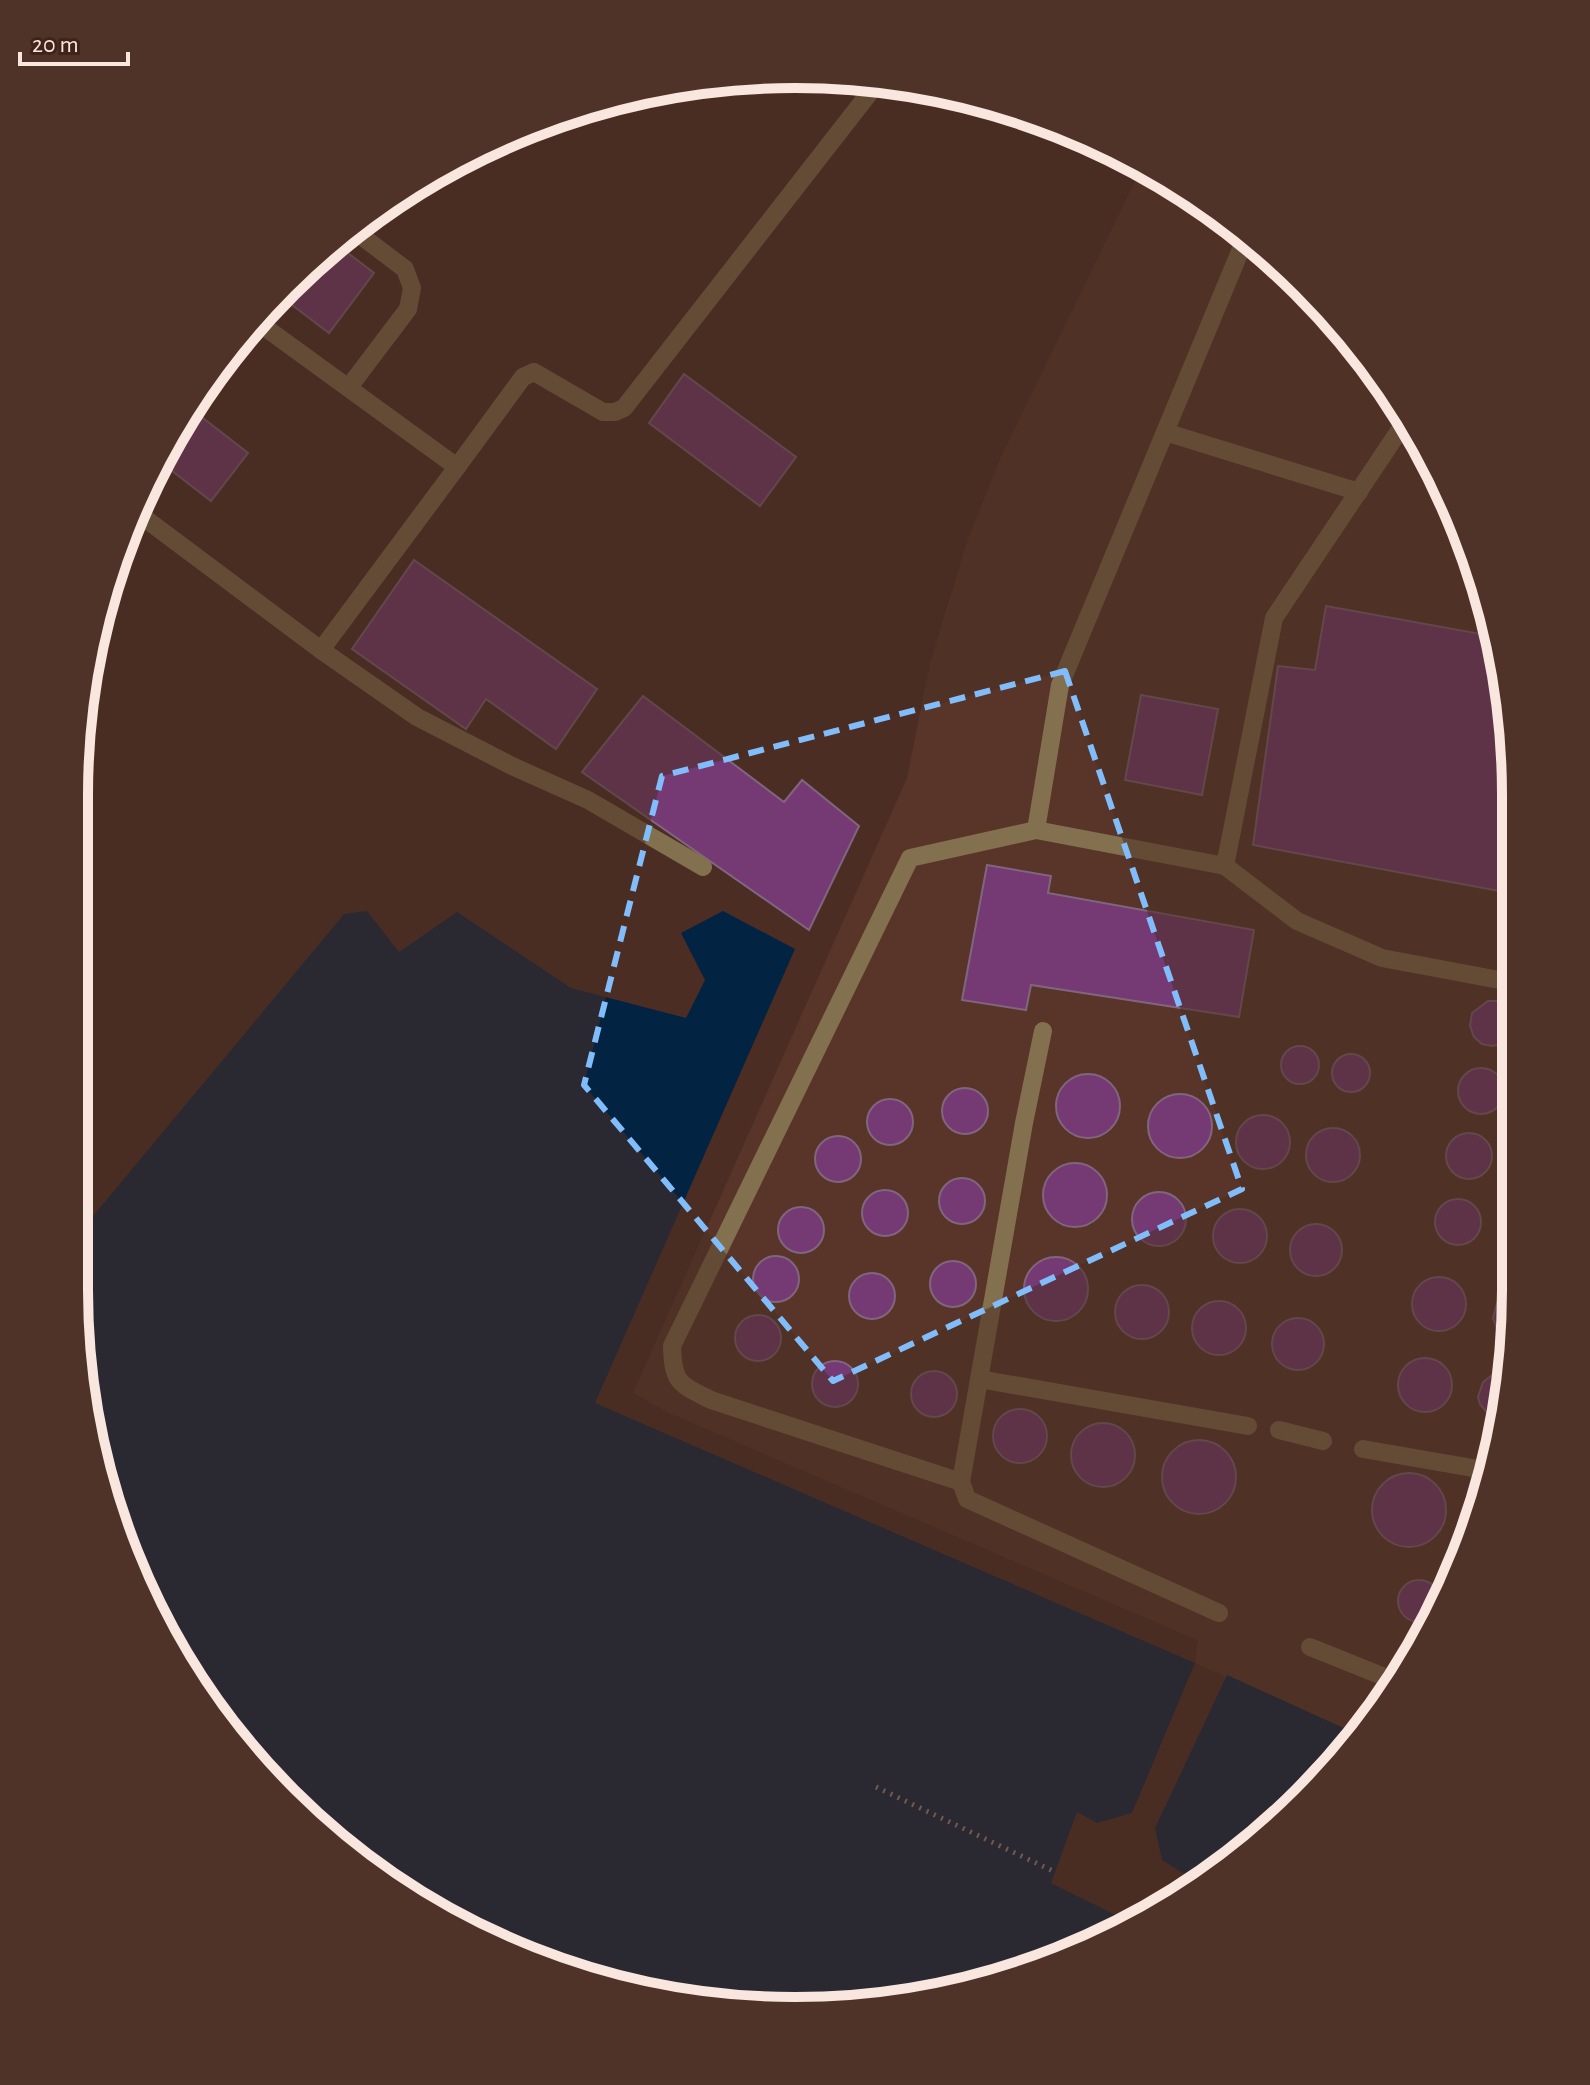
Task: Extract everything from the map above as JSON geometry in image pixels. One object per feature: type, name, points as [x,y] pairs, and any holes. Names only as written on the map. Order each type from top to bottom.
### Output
[{"type":"lane","points":[[321,650],[523,377],[534,372],[603,412],[624,408],[870,93]]},
{"type":"lane","points":[[349,387],[408,309],[412,288],[405,269],[362,236]]},
{"type":"lane","points":[[1036,830],[1060,685],[1242,247]]},
{"type":"lane","points":[[265,327],[457,467]]},
{"type":"lane","points":[[1225,866],[1274,618],[1400,430]]},
{"type":"lane","points":[[1165,432],[1359,492]]},
{"type":"lane","points":[[145,518],[321,650],[417,717],[512,766],[588,800],[703,867]]},
{"type":"lane","points":[[961,1482],[711,1400],[685,1387],[673,1372],[672,1346],[910,858],[1036,830],[1225,866],[1297,921],[1382,958],[1502,980]]},
{"type":"lane","points":[[1043,1031],[961,1482],[967,1499],[1219,1613]]},
{"type":"lane","points":[[979,1379],[1248,1426]]},
{"type":"lane","points":[[1279,1430],[1323,1441]]},
{"type":"lane","points":[[1363,1449],[1479,1469]]},
{"type":"lane","points":[[1310,1647],[1386,1678]]},
{"type":"path","points":[[876,1787],[1055,1872]]},
{"type":"highlighted area","points":[[1065,671],[1242,1189],[833,1381],[584,1085],[662,776]]},
{"type":"shaded area","points":[[1137,177],[1188,207],[1261,263],[1327,329],[1356,365],[1383,402],[1429,482],[1448,524],[1478,612],[1496,703],[1502,795],[1502,1290],[1496,1382],[1478,1473],[1448,1561],[1407,1644],[1348,1730],[1195,1663],[1198,1640],[669,1413],[633,1393],[907,778],[930,663],[968,539],[1000,459]]},
{"type":"water","points":[[367,911],[399,952],[457,912],[571,988],[686,1018],[705,980],[681,933],[723,911],[795,949],[595,1403],[1195,1663],[1132,1813],[1097,1823],[1077,1812],[1051,1883],[1120,1917],[1066,1943],[978,1973],[887,1991],[795,1997],[749,1995],[703,1991],[612,1973],[524,1943],[482,1924],[402,1878],[329,1822],[263,1756],[234,1720],[207,1683],[161,1603],[142,1561],[112,1473],[94,1382],[88,1290],[88,1222],[344,914]]},
{"type":"water","points":[[1227,1675],[1348,1730],[1295,1790],[1261,1822],[1189,1877],[1162,1860],[1155,1828]]},
{"type":"building","points":[[345,250],[374,273],[329,333],[288,302]]},
{"type":"building","points":[[684,374],[796,457],[760,506],[649,423]]},
{"type":"building","points":[[199,415],[248,453],[211,501],[168,468]]},
{"type":"building","points":[[414,560],[597,689],[556,749],[486,699],[466,729],[352,649]]},
{"type":"building","points":[[1326,606],[1483,634],[1496,703],[1500,749],[1502,892],[1253,845],[1278,666],[1315,670]]},
{"type":"building","points":[[1141,695],[1218,709],[1202,795],[1125,780]]},
{"type":"building","points":[[643,696],[784,802],[802,780],[859,826],[809,930],[582,772]]},
{"type":"building","points":[[987,865],[1051,876],[1048,893],[1254,930],[1239,1017],[1031,985],[1026,1010],[962,1000]]},
{"type":"building","points":[[1488,1001],[1502,1004],[1502,1044],[1482,1044],[1474,1037],[1470,1026],[1472,1013]]},
{"type":"building","points":[[1300,1046],[1313,1052],[1319,1065],[1313,1078],[1300,1084],[1287,1078],[1281,1065],[1287,1052]]},
{"type":"building","points":[[1351,1054],[1364,1060],[1370,1073],[1364,1086],[1351,1092],[1338,1086],[1332,1073],[1338,1060]]},
{"type":"building","points":[[1481,1068],[1497,1075],[1502,1082],[1502,1100],[1497,1107],[1481,1114],[1465,1107],[1458,1091],[1465,1075]]},
{"type":"building","points":[[1088,1074],[1106,1080],[1114,1088],[1120,1106],[1114,1124],[1106,1132],[1088,1138],[1070,1132],[1062,1124],[1056,1106],[1062,1088],[1070,1080]]},
{"type":"building","points":[[965,1088],[981,1095],[988,1111],[981,1127],[965,1134],[949,1127],[942,1111],[949,1095]]},
{"type":"building","points":[[1180,1094],[1203,1103],[1212,1126],[1203,1149],[1180,1158],[1157,1149],[1148,1126],[1157,1103]]},
{"type":"building","points":[[890,1099],[906,1106],[913,1122],[906,1138],[890,1145],[874,1138],[867,1122],[874,1106]]},
{"type":"building","points":[[1263,1115],[1282,1123],[1290,1142],[1282,1161],[1263,1169],[1244,1161],[1236,1142],[1244,1123]]},
{"type":"building","points":[[1333,1128],[1352,1136],[1360,1155],[1352,1174],[1333,1182],[1314,1174],[1306,1155],[1314,1136]]},
{"type":"building","points":[[1469,1133],[1485,1140],[1492,1156],[1485,1172],[1469,1179],[1453,1172],[1446,1156],[1453,1140]]},
{"type":"building","points":[[838,1136],[854,1143],[861,1159],[854,1175],[838,1182],[822,1175],[815,1159],[822,1143]]},
{"type":"building","points":[[1075,1163],[1093,1169],[1101,1177],[1107,1195],[1101,1213],[1093,1221],[1075,1227],[1057,1221],[1049,1213],[1043,1195],[1049,1177],[1057,1169]]},
{"type":"building","points":[[962,1178],[978,1185],[985,1201],[978,1217],[962,1224],[946,1217],[939,1201],[946,1185]]},
{"type":"building","points":[[885,1190],[901,1197],[908,1213],[901,1229],[885,1236],[869,1229],[862,1213],[869,1197]]},
{"type":"building","points":[[1159,1192],[1178,1200],[1186,1219],[1178,1238],[1159,1246],[1140,1238],[1132,1219],[1140,1200]]},
{"type":"building","points":[[1458,1199],[1474,1206],[1481,1222],[1474,1238],[1458,1245],[1442,1238],[1435,1222],[1442,1206]]},
{"type":"building","points":[[801,1207],[817,1214],[824,1230],[817,1246],[801,1253],[785,1246],[778,1230],[785,1214]]},
{"type":"building","points":[[1240,1209],[1259,1217],[1267,1236],[1259,1255],[1240,1263],[1221,1255],[1213,1236],[1221,1217]]},
{"type":"building","points":[[1316,1224],[1335,1231],[1342,1250],[1335,1269],[1316,1276],[1297,1269],[1290,1250],[1297,1231]]},
{"type":"building","points":[[776,1256],[792,1263],[799,1279],[792,1295],[776,1302],[760,1295],[753,1279],[760,1263]]},
{"type":"building","points":[[1056,1257],[1079,1266],[1088,1289],[1079,1312],[1056,1321],[1033,1312],[1024,1289],[1033,1266]]},
{"type":"building","points":[[953,1261],[969,1268],[976,1284],[969,1300],[953,1307],[937,1300],[930,1284],[937,1268]]},
{"type":"building","points":[[872,1273],[888,1280],[895,1296],[888,1312],[872,1319],[856,1312],[849,1296],[856,1280]]},
{"type":"building","points":[[1439,1277],[1458,1285],[1466,1304],[1458,1323],[1439,1331],[1420,1323],[1412,1304],[1420,1285]]},
{"type":"building","points":[[1142,1285],[1161,1293],[1169,1312],[1161,1331],[1142,1339],[1123,1331],[1115,1312],[1123,1293]]},
{"type":"building","points":[[1502,1300],[1500,1333],[1493,1318],[1497,1303]]},
{"type":"building","points":[[1219,1301],[1238,1309],[1246,1328],[1238,1347],[1219,1355],[1200,1347],[1192,1328],[1200,1309]]},
{"type":"building","points":[[758,1315],[774,1322],[781,1338],[774,1354],[758,1361],[742,1354],[735,1338],[742,1322]]},
{"type":"building","points":[[1298,1318],[1317,1325],[1324,1344],[1317,1363],[1298,1370],[1279,1363],[1272,1344],[1279,1325]]},
{"type":"building","points":[[1425,1358],[1444,1366],[1452,1385],[1444,1404],[1425,1412],[1406,1404],[1398,1385],[1406,1366]]},
{"type":"building","points":[[835,1361],[851,1368],[858,1384],[851,1400],[835,1407],[819,1400],[812,1384],[819,1368]]},
{"type":"building","points":[[934,1371],[950,1378],[957,1394],[950,1410],[934,1417],[918,1410],[911,1394],[918,1378]]},
{"type":"building","points":[[1497,1373],[1490,1415],[1478,1397],[1483,1382]]},
{"type":"building","points":[[1020,1409],[1039,1417],[1047,1436],[1039,1455],[1020,1463],[1001,1455],[993,1436],[1001,1417]]},
{"type":"building","points":[[1097,1423],[1109,1423],[1126,1432],[1133,1443],[1133,1467],[1126,1478],[1109,1487],[1097,1487],[1085,1482],[1076,1473],[1071,1461],[1071,1449],[1076,1437],[1085,1428]]},
{"type":"building","points":[[1199,1440],[1220,1446],[1230,1456],[1236,1477],[1230,1498],[1220,1508],[1199,1514],[1178,1508],[1168,1498],[1162,1477],[1168,1456],[1178,1446]]},
{"type":"building","points":[[1402,1473],[1416,1473],[1430,1479],[1440,1489],[1446,1510],[1440,1531],[1430,1541],[1416,1547],[1402,1547],[1388,1541],[1378,1531],[1372,1517],[1372,1503],[1378,1489],[1388,1479]]},
{"type":"building","points":[[1419,1580],[1436,1588],[1419,1622],[1404,1616],[1398,1601],[1404,1586]]}]
